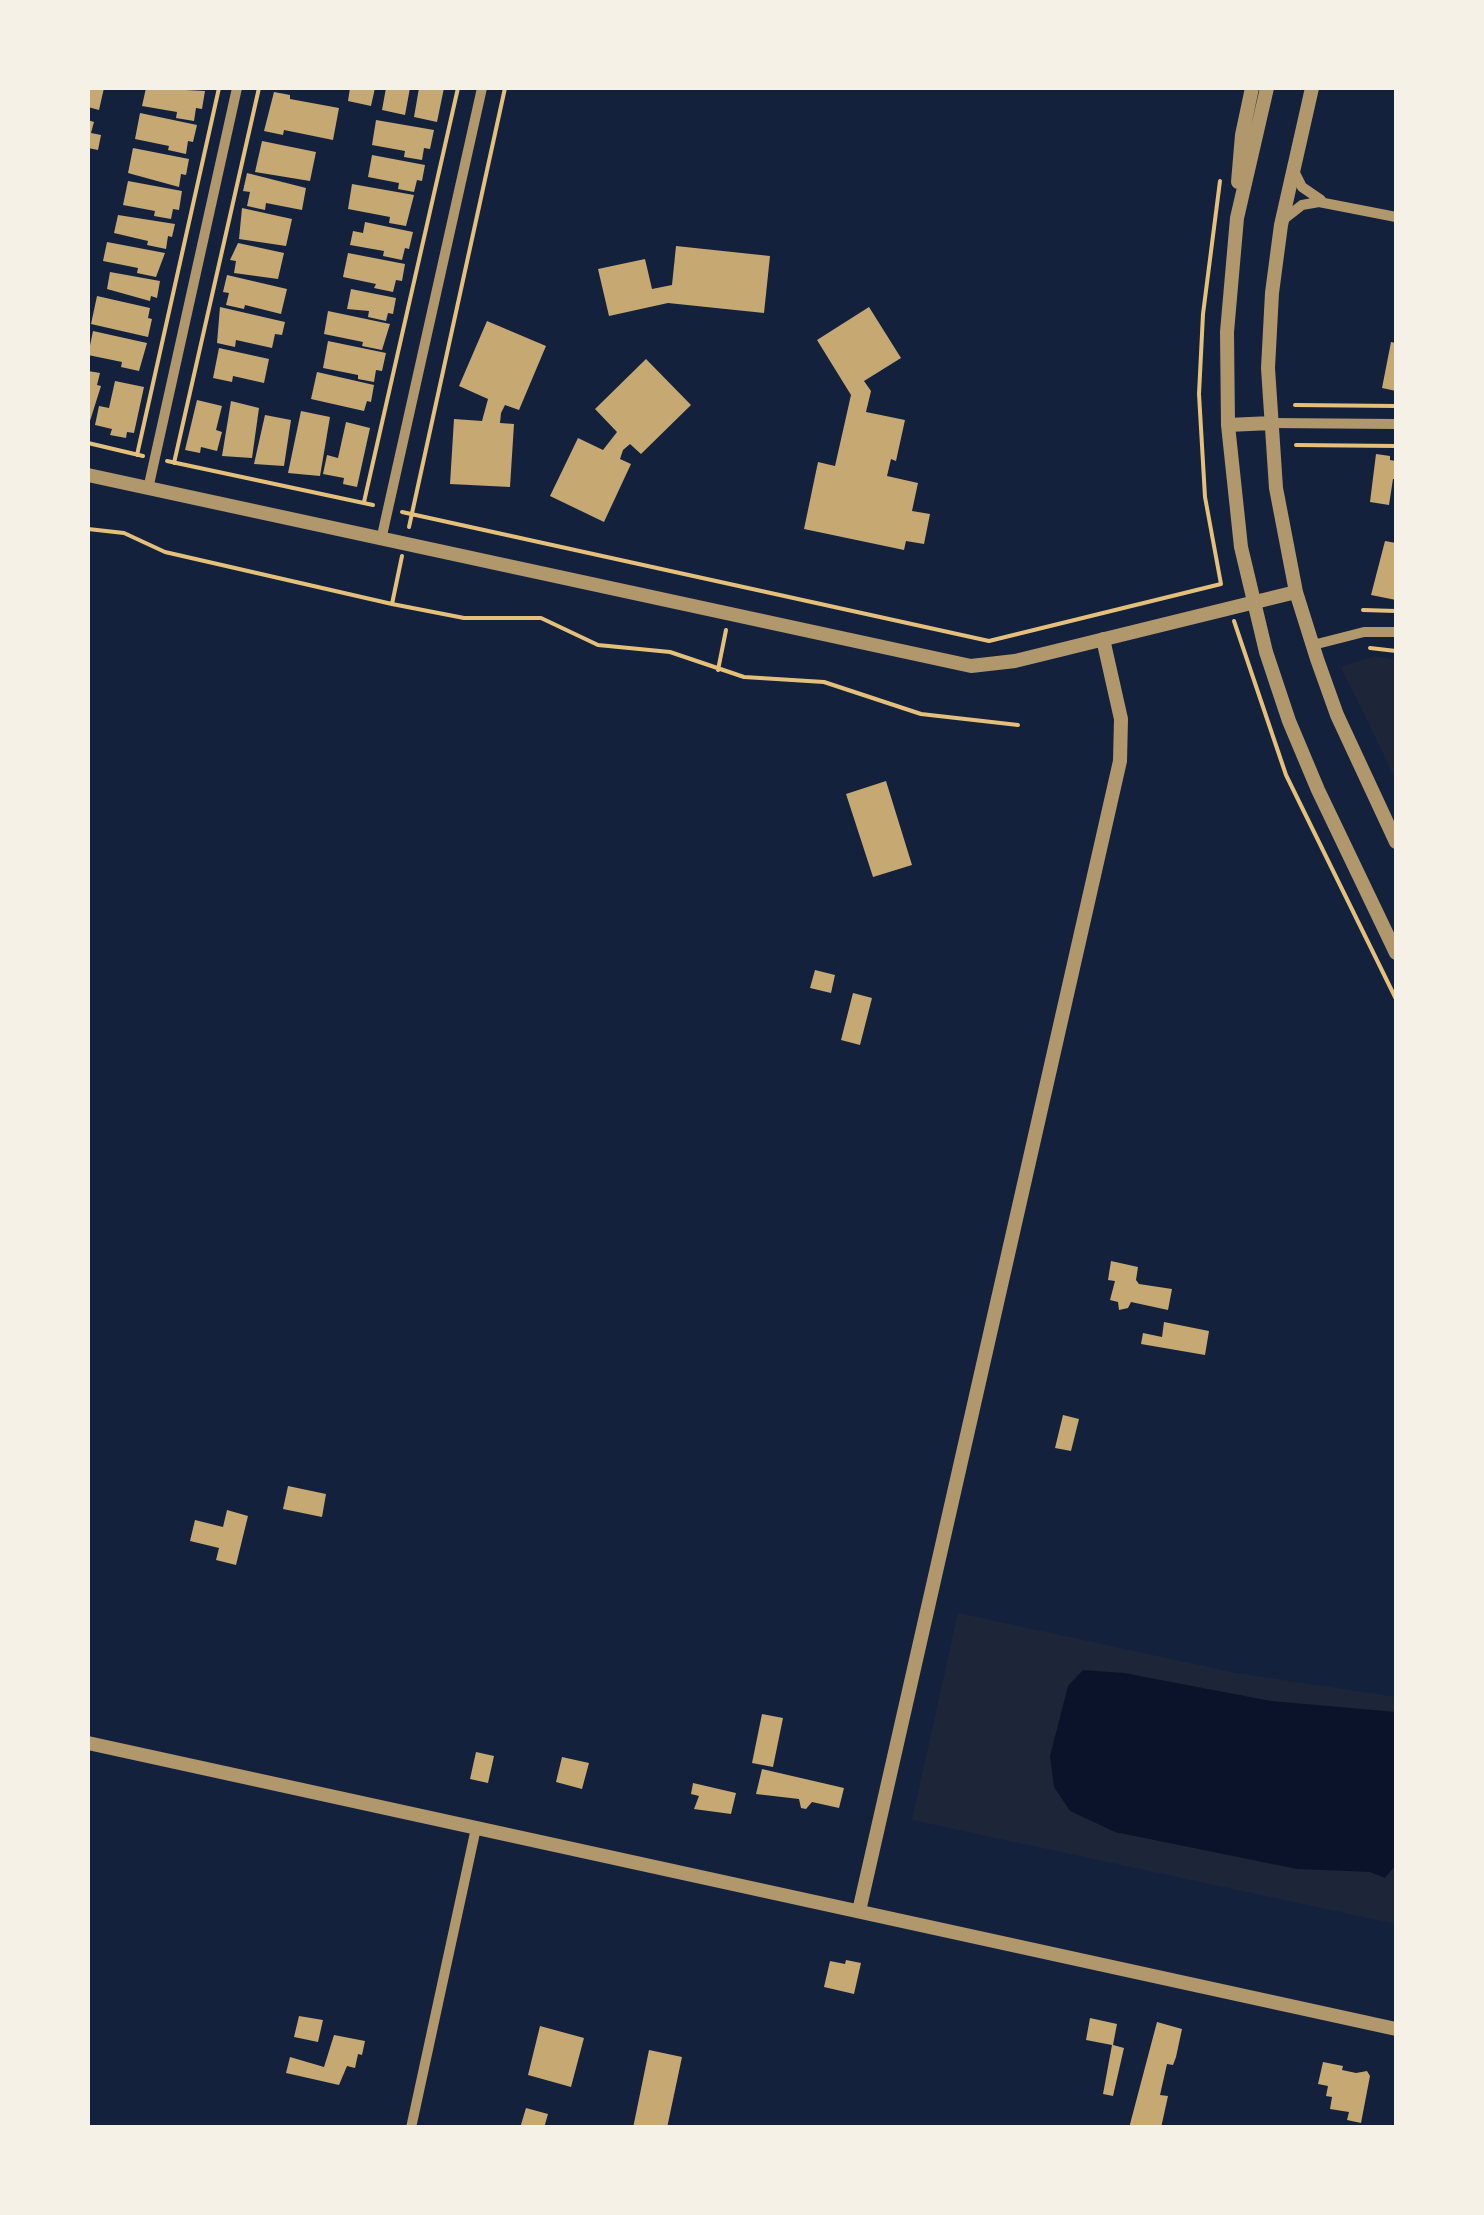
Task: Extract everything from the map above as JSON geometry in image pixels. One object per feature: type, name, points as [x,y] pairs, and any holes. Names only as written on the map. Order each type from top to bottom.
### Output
[{"type":"street","points":[[148,489],[238,88]]},
{"type":"street","points":[[381,540],[482,88]]},
{"type":"street","points":[[1252,88],[1241,146],[1227,332],[1228,425],[1241,547],[1275,682],[1307,765],[1396,953]]},
{"type":"street","points":[[1237,218],[1267,88]]},
{"type":"street","points":[[1312,88],[1281,224],[1269,338],[1279,513],[1296,592],[1336,715],[1396,842]]},
{"type":"street","points":[[1293,168],[1302,187],[1326,202]]},
{"type":"street","points":[[1281,224],[1302,205],[1326,202],[1396,217]]},
{"type":"street","points":[[1228,425],[1396,424]]},
{"type":"street","points":[[88,475],[971,666],[1015,661],[1296,592]]},
{"type":"street","points":[[1313,645],[1364,632],[1396,632]]},
{"type":"street","points":[[858,1911],[1120,761],[1121,719],[1103,639]]},
{"type":"street","points":[[88,1743],[1396,2028]]},
{"type":"street","points":[[412,2128],[476,1828]]},
{"type":"path","points":[[137,455],[219,88]]},
{"type":"path","points":[[174,462],[259,88]]},
{"type":"path","points":[[364,503],[458,88]]},
{"type":"path","points":[[412,514],[505,88]]},
{"type":"path","points":[[88,443],[989,641],[1220,584],[1206,496],[1199,394],[1203,314],[1222,165]]},
{"type":"path","points":[[1296,405],[1396,406]]},
{"type":"path","points":[[1296,445],[1396,446]]},
{"type":"path","points":[[88,529],[114,530],[166,552],[392,604],[464,618],[540,618],[598,645],[670,652],[744,678],[824,682],[921,714],[1018,725]]},
{"type":"path","points":[[1363,610],[1396,611]]},
{"type":"path","points":[[1370,648],[1396,651]]},
{"type":"shaded area","points":[[1374,656],[1396,660],[1396,780],[1341,667]]},
{"type":"shaded area","points":[[958,1613],[1236,1673],[1396,1697],[1396,1924],[912,1820]]},
{"type":"shaded area","points":[[1083,1670],[1124,1673],[1271,1701],[1396,1712],[1396,1865],[1385,1878],[1370,1872],[1297,1869],[1115,1832],[1070,1811],[1054,1787],[1050,1756],[1068,1686]]},
{"type":"building","points":[[88,88],[104,88],[99,110],[88,107]]},
{"type":"building","points":[[146,88],[205,91],[202,109],[196,108],[194,121],[176,118],[177,112],[142,106]]},
{"type":"building","points":[[350,88],[375,88],[371,106],[348,101]]},
{"type":"building","points":[[386,88],[410,88],[405,115],[382,110]]},
{"type":"building","points":[[419,88],[444,88],[437,122],[414,117]]},
{"type":"building","points":[[274,92],[339,108],[333,140],[284,130],[283,135],[264,131]]},
{"type":"building","points":[[140,113],[197,125],[186,154],[135,139]]},
{"type":"building","points":[[88,120],[94,122],[91,133],[101,135],[98,150],[88,148]]},
{"type":"building","points":[[376,120],[434,130],[430,149],[424,148],[422,160],[404,157],[405,151],[372,145]]},
{"type":"building","points":[[262,141],[316,152],[310,181],[255,172]]},
{"type":"building","points":[[133,148],[189,159],[179,187],[128,173]]},
{"type":"building","points":[[372,155],[425,165],[422,181],[417,180],[414,192],[398,189],[399,183],[368,177]]},
{"type":"building","points":[[247,173],[306,188],[302,210],[266,203],[265,210],[247,206],[250,192],[243,191]]},
{"type":"building","points":[[128,181],[182,191],[179,210],[173,209],[171,219],[154,216],[155,211],[123,205]]},
{"type":"building","points":[[352,184],[414,195],[406,226],[389,223],[390,217],[348,209]]},
{"type":"building","points":[[242,208],[292,219],[286,246],[239,239]]},
{"type":"building","points":[[118,215],[175,224],[166,249],[114,233]]},
{"type":"building","points":[[365,222],[413,232],[402,260],[383,256],[384,251],[350,245],[353,231],[363,233]]},
{"type":"building","points":[[107,242],[165,253],[156,277],[137,273],[138,268],[103,261]]},
{"type":"building","points":[[238,243],[284,253],[278,279],[234,273],[236,261],[230,260]]},
{"type":"building","points":[[676,246],[770,256],[764,313],[668,303],[609,316],[598,269],[645,259],[652,289],[672,285]]},
{"type":"building","points":[[348,253],[405,264],[402,281],[396,280],[393,292],[343,277]]},
{"type":"building","points":[[110,272],[160,281],[157,298],[151,296],[150,301],[107,289]]},
{"type":"building","points":[[227,275],[287,289],[281,314],[245,305],[244,309],[226,305],[229,293],[223,292]]},
{"type":"building","points":[[351,289],[396,298],[393,314],[388,313],[386,321],[368,317],[369,311],[347,309]]},
{"type":"building","points":[[97,296],[150,308],[148,337],[91,324]]},
{"type":"building","points":[[220,307],[285,322],[282,335],[275,334],[272,348],[236,340],[235,347],[217,343]]},
{"type":"building","points":[[869,307],[901,358],[864,381],[871,391],[866,412],[905,420],[896,461],[891,459],[887,476],[918,483],[912,511],[930,514],[924,544],[906,541],[904,550],[804,529],[818,462],[835,466],[851,395],[817,340]]},
{"type":"building","points":[[328,311],[390,324],[382,350],[324,334]]},
{"type":"building","points":[[487,321],[546,346],[519,410],[505,405],[501,413],[500,423],[514,424],[510,487],[450,484],[454,419],[482,421],[488,399],[459,386]]},
{"type":"building","points":[[93,331],[147,343],[139,371],[121,367],[122,362],[88,355]]},
{"type":"building","points":[[328,341],[386,353],[382,371],[376,370],[374,382],[323,368]]},
{"type":"building","points":[[1391,342],[1396,343],[1396,391],[1382,388]]},
{"type":"building","points":[[219,348],[269,359],[264,383],[233,376],[232,382],[213,378]]},
{"type":"building","points":[[646,359],[691,405],[641,454],[630,444],[623,450],[620,459],[631,464],[604,522],[550,496],[578,438],[603,450],[617,432],[595,409]]},
{"type":"building","points":[[88,371],[100,373],[97,385],[101,386],[89,424]]},
{"type":"building","points":[[317,372],[374,385],[371,402],[367,401],[364,411],[311,399]]},
{"type":"building","points":[[115,381],[144,387],[134,433],[127,432],[126,438],[110,435],[112,429],[95,425],[99,406],[109,408]]},
{"type":"building","points":[[197,400],[222,406],[216,430],[222,432],[217,451],[201,447],[200,453],[185,450]]},
{"type":"building","points":[[231,401],[259,408],[252,458],[222,456]]},
{"type":"building","points":[[301,411],[330,417],[320,476],[288,473]]},
{"type":"building","points":[[265,415],[291,420],[284,466],[254,464]]},
{"type":"building","points":[[346,422],[370,428],[357,487],[343,484],[344,478],[323,474],[327,455],[338,458]]},
{"type":"building","points":[[1376,454],[1396,461],[1389,505],[1370,502]]},
{"type":"building","points":[[1385,541],[1396,543],[1396,600],[1371,595]]},
{"type":"building","points":[[886,781],[912,865],[873,877],[846,794]]},
{"type":"building","points":[[815,970],[835,975],[831,993],[810,988]]},
{"type":"building","points":[[853,993],[872,998],[860,1045],[841,1040]]},
{"type":"building","points":[[1111,1261],[1138,1267],[1139,1284],[1172,1289],[1168,1310],[1131,1302],[1128,1308],[1119,1310],[1118,1302],[1110,1300],[1115,1281],[1108,1280]]},
{"type":"building","points":[[1164,1322],[1209,1331],[1205,1355],[1141,1344],[1143,1333],[1162,1337]]},
{"type":"building","points":[[1063,1415],[1079,1419],[1071,1451],[1055,1448]]},
{"type":"building","points":[[288,1486],[326,1494],[322,1517],[283,1509]]},
{"type":"building","points":[[227,1510],[248,1516],[236,1565],[216,1560],[219,1548],[190,1541],[195,1520],[223,1527]]},
{"type":"building","points":[[762,1714],[783,1718],[773,1767],[752,1763]]},
{"type":"building","points":[[476,1752],[494,1756],[488,1783],[470,1779]]},
{"type":"building","points":[[562,1757],[589,1763],[582,1789],[556,1782]]},
{"type":"building","points":[[762,1769],[844,1788],[839,1808],[812,1802],[806,1809],[801,1808],[799,1799],[756,1794]]},
{"type":"building","points":[[693,1783],[736,1793],[731,1814],[694,1809],[699,1796],[691,1794]]},
{"type":"building","points":[[846,1960],[861,1963],[854,1994],[824,1987],[830,1961],[845,1964]]},
{"type":"building","points":[[299,2016],[323,2020],[318,2042],[294,2037]]},
{"type":"building","points":[[1090,2018],[1117,2024],[1113,2045],[1124,2048],[1113,2096],[1103,2094],[1112,2045],[1086,2040]]},
{"type":"building","points":[[1157,2022],[1182,2029],[1173,2065],[1167,2064],[1160,2095],[1168,2096],[1161,2128],[1129,2128]]},
{"type":"building","points":[[540,2026],[584,2038],[571,2087],[528,2075]]},
{"type":"building","points":[[334,2035],[365,2041],[355,2068],[347,2066],[339,2085],[286,2073],[290,2057],[324,2067]]},
{"type":"building","points":[[649,2050],[682,2057],[667,2128],[633,2128]]},
{"type":"building","points":[[1323,2062],[1356,2073],[1367,2071],[1370,2076],[1361,2123],[1347,2120],[1349,2112],[1330,2109],[1332,2097],[1326,2096],[1328,2086],[1318,2084]]},
{"type":"building","points":[[526,2108],[548,2114],[544,2128],[520,2128]]}]
